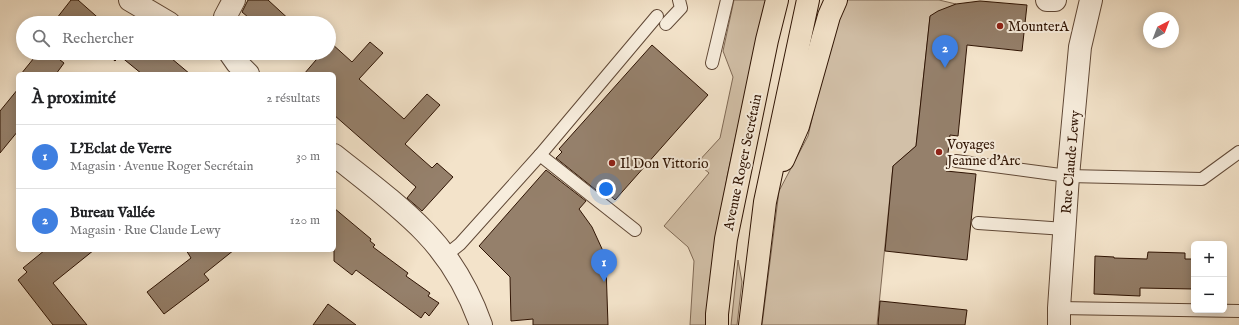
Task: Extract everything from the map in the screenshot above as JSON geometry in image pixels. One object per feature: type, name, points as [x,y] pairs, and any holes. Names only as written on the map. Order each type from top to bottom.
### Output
[{"type":"main road","name":"Avenue Roger Secrétain","points":[[716,321],[726,238],[767,40],[777,0]]},
{"type":"main road","points":[[750,325],[765,202],[808,0]]},
{"type":"main road","points":[[765,202],[798,126],[829,16],[836,0]]},
{"type":"street","points":[[130,0],[157,16]]},
{"type":"street","points":[[226,16],[234,0]]},
{"type":"street","points":[[1047,0],[1055,0]]},
{"type":"street","name":"Rue Claude Lewy","points":[[1059,316],[1068,176],[1080,47],[1091,0]]},
{"type":"street","points":[[235,60],[246,72]]},
{"type":"street","points":[[336,157],[406,214],[425,232],[445,256],[460,279],[481,325]]},
{"type":"lane","points":[[445,256],[460,244],[662,20],[681,8],[679,0]]},
{"type":"lane","points":[[712,63],[727,0]]},
{"type":"lane","points":[[956,161],[1068,176],[1202,179],[1239,152]]},
{"type":"lane","points":[[540,155],[634,230]]},
{"type":"lane","points":[[978,223],[1065,229]]},
{"type":"lane","points":[[1059,316],[1239,311]]},
{"type":"shaded area","points":[[734,0],[767,0],[727,177],[706,325],[690,325],[694,261],[688,247],[664,226],[709,173],[697,163],[720,138],[733,77],[723,51]]},
{"type":"shaded area","points":[[847,0],[939,0],[956,4],[930,17],[916,146],[893,166],[877,325],[762,325],[779,191],[808,136],[832,34]]},
{"type":"shaded area","points":[[738,260],[742,282],[737,325],[731,325]]},
{"type":"building","points":[[71,0],[78,0],[96,16],[58,16]]},
{"type":"building","points":[[248,0],[268,0],[285,16],[247,16],[242,12]]},
{"type":"building","points":[[980,1],[1027,5],[1022,51],[967,45],[958,136],[950,135],[946,171],[976,174],[967,260],[885,251],[893,166],[916,146],[930,16],[956,4]]},
{"type":"building","points":[[370,42],[383,53],[359,79],[404,119],[427,94],[440,105],[405,144],[432,168],[437,163],[453,177],[422,211],[407,198],[416,187],[336,117],[336,72],[306,72],[316,60],[336,60],[336,48],[352,62]]},
{"type":"building","points":[[652,45],[708,95],[615,200],[600,186],[596,190],[556,158],[562,152],[559,149]]},
{"type":"building","points":[[32,60],[60,60],[64,63],[57,72],[23,72]]},
{"type":"building","points":[[125,60],[173,60],[188,72],[140,72]]},
{"type":"building","points":[[16,91],[16,133],[0,153],[0,111]]},
{"type":"building","points":[[546,170],[586,201],[579,209],[592,227],[603,251],[606,266],[608,325],[533,325],[533,319],[511,321],[510,277],[479,246]]},
{"type":"building","points":[[336,210],[371,239],[370,241],[375,245],[373,247],[408,273],[406,276],[430,293],[428,296],[439,303],[429,316],[425,312],[421,318],[356,270],[352,275],[334,261],[334,252],[336,252]]},
{"type":"building","points":[[43,252],[92,252],[53,283],[87,325],[53,325],[18,280],[27,272],[23,268]]},
{"type":"building","points":[[187,252],[232,252],[204,274],[209,280],[164,314],[147,292],[191,258]]},
{"type":"building","points":[[1148,252],[1185,253],[1185,259],[1191,259],[1191,289],[1140,288],[1140,296],[1094,294],[1095,256],[1147,259]]},
{"type":"building","points":[[880,301],[967,310],[965,325],[878,325]]},
{"type":"building","points":[[328,304],[356,325],[313,325]]},
{"type":"place","name":"MounterA","points":[[1000,26]]},
{"type":"place","name":"Bureau Vallée","points":[[945,68]]},
{"type":"place","name":"Voyages Jeanne d'Arc","points":[[939,152]]},
{"type":"place","name":"Il Don Vittorio","points":[[612,163]]},
{"type":"place","name":"L'Eclat de Verre","points":[[604,282]]}]
